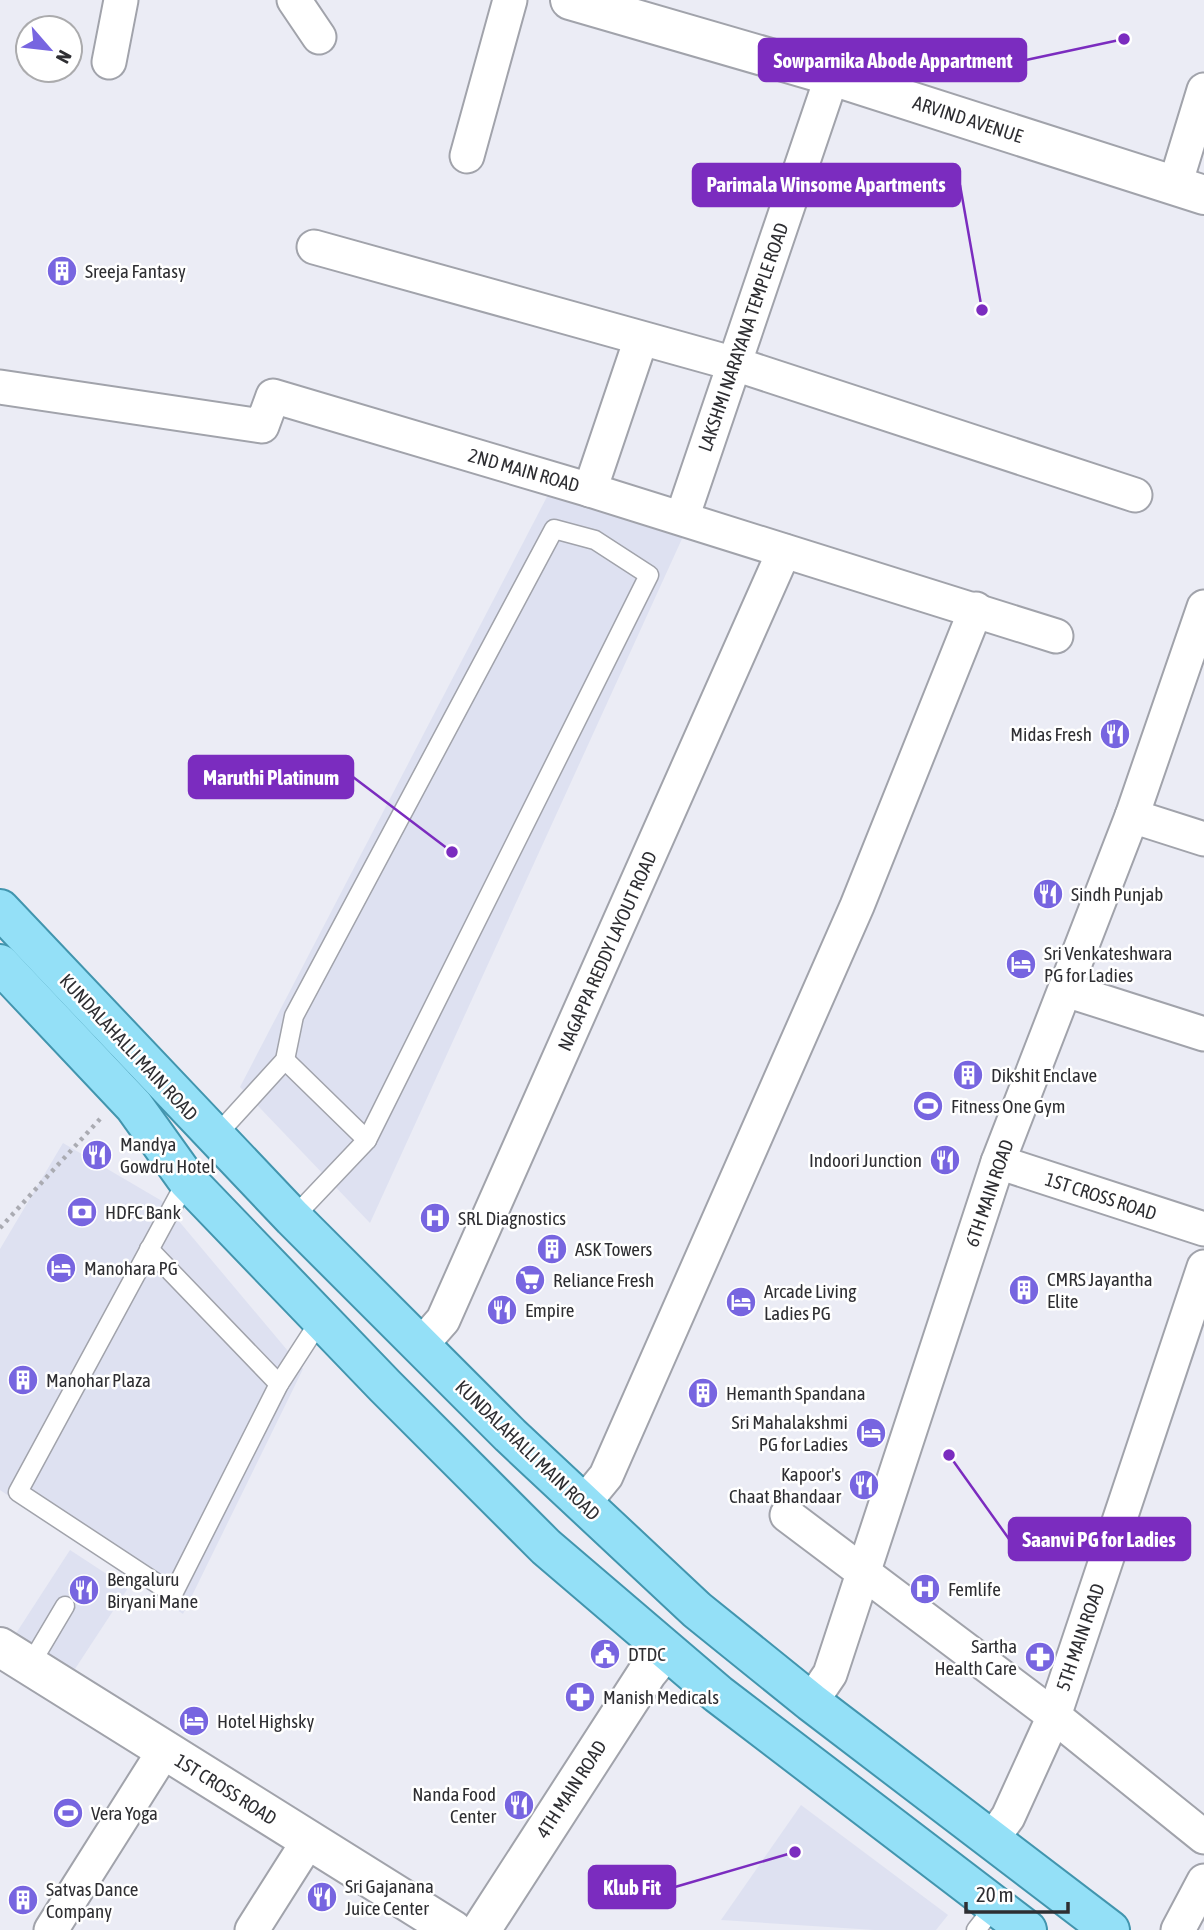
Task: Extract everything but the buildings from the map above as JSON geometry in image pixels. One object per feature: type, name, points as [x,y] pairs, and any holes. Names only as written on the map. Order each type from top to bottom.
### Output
[{"type":"main road","name":"KUNDALAHALLI MAIN ROAD","points":[[0,909],[293,1219],[583,1504],[697,1610],[811,1702],[1110,1930]]},
{"type":"main road","name":"KUNDALAHALLI MAIN ROAD","points":[[0,964],[134,1106],[187,1180],[321,1320],[546,1547],[665,1651],[985,1919],[1027,1930]]},
{"type":"street","points":[[108,62],[121,0]]},
{"type":"street","points":[[294,0],[319,37]]},
{"type":"street","points":[[467,156],[510,0]]},
{"type":"street","name":"ARVIND AVENUE","points":[[570,0],[832,76],[1190,190]]},
{"type":"street","name":"LAKSHMI NARAYANA TEMPLE ROAD","points":[[682,518],[832,76]]},
{"type":"street","points":[[1190,190],[1204,90]]},
{"type":"street","points":[[314,247],[734,364],[1135,495]]},
{"type":"street","points":[[590,490],[641,339]]},
{"type":"street","name":"2ND MAIN ROAD","points":[[0,387],[262,426],[273,396],[682,518],[1056,636]]},
{"type":"street","name":"NAGAPPA REDDY LAYOUT ROAD","points":[[421,1345],[443,1320],[784,551]]},
{"type":"street","points":[[583,1504],[606,1476],[841,944],[976,609]]},
{"type":"street","name":"6TH MAIN ROAD","points":[[811,1702],[830,1674],[998,1162],[1066,990],[1201,628]]},
{"type":"street","points":[[1132,816],[1204,839]]},
{"type":"street","points":[[1066,990],[1204,1034]]},
{"type":"street","name":"1ST CROSS ROAD","points":[[998,1162],[1204,1229]]},
{"type":"street","name":"5TH MAIN ROAD","points":[[992,1839],[1007,1817],[1054,1716],[1204,1267]]},
{"type":"street","points":[[787,1515],[1054,1716],[1204,1837]]},
{"type":"street","name":"4TH MAIN ROAD","points":[[481,1930],[647,1673],[665,1651]]},
{"type":"street","name":"1ST CROSS ROAD","points":[[9,1656],[453,1930]]},
{"type":"street","points":[[51,1930],[164,1751]]},
{"type":"street","points":[[252,1930],[309,1840]]},
{"type":"street","points":[[1178,1930],[1204,1881]]},
{"type":"lane","points":[[214,1138],[285,1060],[294,1016],[554,529],[595,540],[649,575],[367,1140],[293,1219]]},
{"type":"lane","points":[[285,1060],[367,1140]]},
{"type":"lane","points":[[187,1180],[18,1492],[173,1594],[279,1384],[321,1320]]},
{"type":"lane","points":[[149,1249],[279,1384]]},
{"type":"lane","points":[[9,1656],[65,1606]]},
{"type":"path","points":[[0,1228],[107,1111]]},
{"type":"shaded area","points":[[550,491],[686,530],[370,1223],[240,1087]]},
{"type":"shaded area","points":[[63,1143],[162,1201],[303,1369],[183,1614],[0,1490],[0,1249]]},
{"type":"shaded area","points":[[70,1550],[128,1588],[71,1675],[13,1638]]},
{"type":"shaded area","points":[[801,1805],[948,1915],[936,1930],[874,1930],[721,1920]]},
{"type":"place","name":"Sowparnika Abode Appartment","points":[[1124,39]]},
{"type":"place","name":"Sreeja Fantasy","points":[[62,271]]},
{"type":"place","name":"Parimala Winsome Apartments","points":[[982,310]]},
{"type":"place","name":"Midas Fresh","points":[[1115,734]]},
{"type":"place","name":"Maruthi Platinum","points":[[452,852]]},
{"type":"place","name":"Sindh Punjab","points":[[1048,894]]},
{"type":"place","name":"Sri Venkateshwara PG for Ladies","points":[[1021,964]]},
{"type":"place","name":"Dikshit Enclave","points":[[968,1075]]},
{"type":"place","name":"Fitness One Gym","points":[[928,1106]]},
{"type":"place","name":"Mandya Gowdru Hotel","points":[[97,1155]]},
{"type":"place","name":"Indoori Junction","points":[[945,1160]]},
{"type":"place","name":"HDFC Bank","points":[[82,1212]]},
{"type":"place","name":"SRL Diagnostics","points":[[435,1218]]},
{"type":"place","name":"ASK Towers","points":[[552,1249]]},
{"type":"place","name":"Manohara PG","points":[[61,1268]]},
{"type":"place","name":"Reliance Fresh","points":[[530,1280]]},
{"type":"place","name":"CMRS Jayantha Elite","points":[[1024,1290]]},
{"type":"place","name":"Arcade Living Ladies PG","points":[[741,1302]]},
{"type":"place","name":"Empire","points":[[502,1310]]},
{"type":"place","name":"Manohar Plaza","points":[[23,1380]]},
{"type":"place","name":"Hemanth Spandana","points":[[703,1393]]},
{"type":"place","name":"Sri Mahalakshmi PG for Ladies","points":[[871,1433]]},
{"type":"place","name":"Saanvi PG for Ladies","points":[[949,1455]]},
{"type":"place","name":"Kapoor's Chaat Bhandaar","points":[[864,1485]]},
{"type":"place","name":"Femlife","points":[[925,1589]]},
{"type":"place","name":"Bengaluru Biryani Mane","points":[[84,1590]]},
{"type":"place","name":"DTDC","points":[[605,1654]]},
{"type":"place","name":"Sartha Health Care","points":[[1040,1657]]},
{"type":"place","name":"Manish Medicals","points":[[580,1697]]},
{"type":"place","name":"Hotel Highsky","points":[[194,1721]]},
{"type":"place","name":"Nanda Food Center","points":[[519,1805]]},
{"type":"place","name":"Vera Yoga","points":[[68,1813]]},
{"type":"place","name":"Klub Fit","points":[[795,1852]]},
{"type":"place","name":"Sri Gajanana Juice Center","points":[[322,1897]]},
{"type":"place","name":"Satvas Dance Company","points":[[23,1900]]}]
